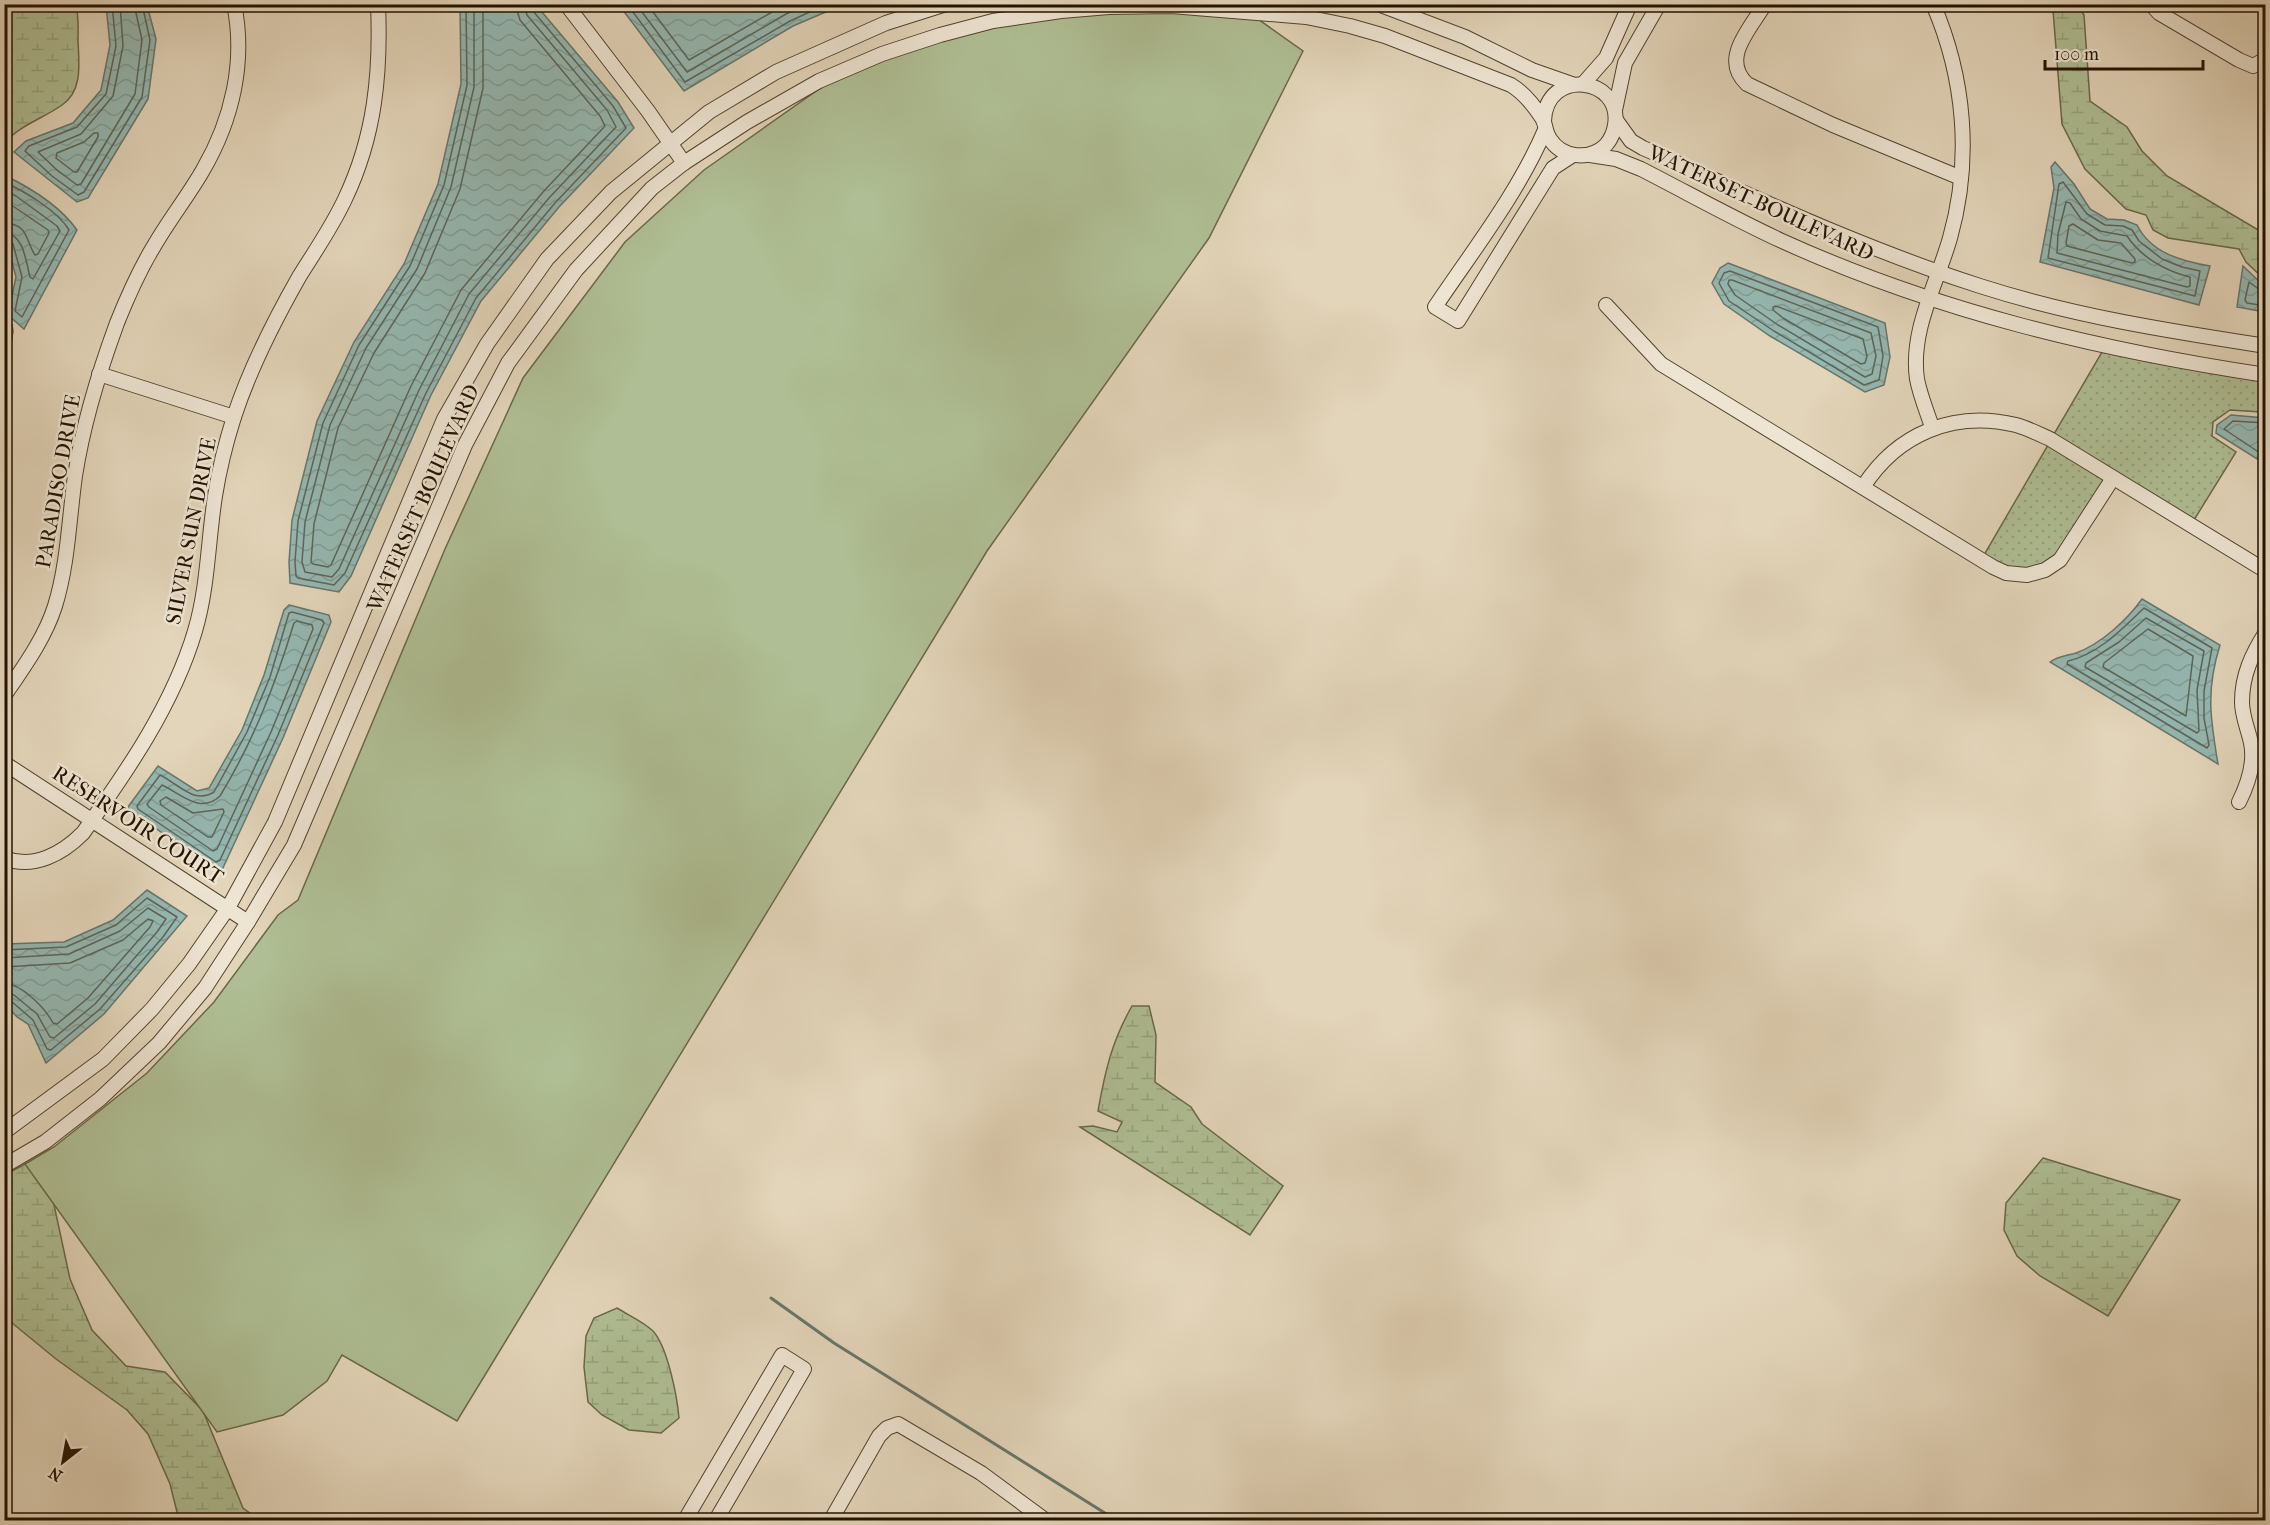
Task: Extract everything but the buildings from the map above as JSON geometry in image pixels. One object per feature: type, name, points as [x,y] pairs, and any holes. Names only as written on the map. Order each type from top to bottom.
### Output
[{"type":"street","name":"PARADISO DRIVE","points":[[4,696],[31,657],[55,608],[64,569],[84,431],[99,374],[118,321],[153,247],[203,170],[227,122],[239,63],[238,23],[234,4]]},
{"type":"street","name":"SILVER SUN DRIVE","points":[[92,820],[156,722],[178,676],[195,630],[207,572],[215,495],[234,417],[267,336],[300,276],[325,238],[346,198],[363,155],[377,88],[380,52],[378,4]]},
{"type":"street","points":[[566,4],[648,111],[684,163]]},
{"type":"street","name":"WATERSET BOULEVARD","points":[[4,1132],[103,1059],[152,1009],[189,964],[228,909],[275,822],[421,471],[460,389],[487,344],[547,259],[611,192],[709,112],[776,72],[886,23],[946,4]]},
{"type":"street","points":[[1378,4],[1465,37],[1532,70],[1595,87],[1605,94],[1615,115]]},
{"type":"street","points":[[1630,4],[1606,58],[1578,84],[1553,94],[1546,107],[1544,125],[1533,157],[1510,196],[1435,307],[1458,321],[1553,168],[1606,145],[1613,134],[1625,63],[1659,4]]},
{"type":"street","points":[[1765,4],[1736,51],[1734,63],[1738,76],[1747,84],[1833,125],[1961,178]]},
{"type":"street","points":[[1932,427],[1917,380],[1918,335],[1950,238],[1961,178],[1964,131],[1960,94],[1948,44],[1933,4]]},
{"type":"street","points":[[2151,4],[2159,13],[2239,60],[2253,66],[2265,59]]},
{"type":"street","name":"WATERSET BOULEVARD","points":[[4,1166],[45,1142],[100,1100],[159,1042],[205,988],[249,922],[294,845],[465,445],[508,363],[582,262],[652,189],[684,163],[747,122],[819,81],[882,54],[939,35],[993,21],[1109,7],[1171,6],[1248,12],[1306,17],[1350,26],[1394,40],[1511,85],[1528,98],[1544,125]]},
{"type":"street","name":"WATERSET BOULEVARD","points":[[1615,115],[1631,141],[1643,148],[1845,237],[1938,272],[2036,302],[2138,326],[2265,346]]},
{"type":"street","points":[[1544,125],[1556,146],[1580,155]]},
{"type":"street","name":"WATERSET BOULEVARD","points":[[1580,155],[1617,159],[1784,242],[1872,278],[1929,298],[2027,328],[2087,343],[2265,375]]},
{"type":"street","points":[[1606,305],[1661,364],[2006,573],[2026,574],[2045,570],[2060,560],[2113,478]]},
{"type":"street","points":[[99,374],[234,417]]},
{"type":"street","points":[[1863,487],[1885,458],[1932,427],[1974,421],[2016,425],[2050,439],[2265,572]]},
{"type":"street","points":[[2239,802],[2249,778],[2258,744],[2243,715],[2243,688],[2249,661],[2265,632]]},
{"type":"street","name":"RESERVOIR COURT","points":[[4,762],[249,922]]},
{"type":"street","points":[[4,858],[15,862],[33,861],[52,856],[69,847],[92,820]]},
{"type":"street","points":[[685,1521],[782,1355],[804,1369],[716,1521]]},
{"type":"street","points":[[831,1521],[879,1436],[887,1428],[898,1424],[981,1473],[1045,1521]]},
{"type":"green space","points":[[5,4],[76,5],[79,67],[77,84],[69,99],[17,132],[5,143]]},
{"type":"green space","points":[[2050,5],[2078,5],[2084,15],[2090,101],[2127,127],[2142,151],[2167,176],[2265,234],[2265,280],[2246,262],[2239,249],[2168,238],[2153,230],[2146,215],[2126,209],[2085,169],[2062,124],[2053,10]]},
{"type":"green space","points":[[1146,6],[1248,12],[1303,51],[1209,238],[987,551],[457,1421],[342,1355],[327,1381],[283,1415],[217,1432],[25,1164],[54,1147],[147,1073],[214,1002],[278,915],[298,900],[445,549],[523,378],[625,242],[704,170],[849,68],[1009,19]]},
{"type":"green space","points":[[5,319],[12,325],[13,331],[5,384]]},
{"type":"green space","points":[[2102,352],[2265,381],[2265,404],[2261,412],[2230,410],[2213,422],[2212,436],[2236,452],[2194,520],[2054,434]]},
{"type":"green space","points":[[2048,445],[2105,480],[2057,556],[2027,569],[2008,567],[1984,555]]},
{"type":"green space","points":[[1132,1006],[1149,1006],[1156,1035],[1155,1082],[1191,1107],[1202,1124],[1283,1186],[1250,1235],[1080,1127],[1093,1126],[1117,1132],[1122,1122],[1098,1111],[1110,1057]]},
{"type":"green space","points":[[37,1158],[45,1163],[70,1279],[92,1330],[126,1366],[165,1372],[203,1411],[243,1508],[259,1520],[179,1520],[170,1484],[148,1434],[127,1410],[56,1359],[6,1318],[4,1175]]},
{"type":"green space","points":[[2043,1158],[2180,1200],[2108,1316],[2040,1276],[2017,1256],[2004,1230],[2006,1203]]},
{"type":"green space","points":[[617,1308],[653,1331],[667,1360],[679,1418],[661,1433],[629,1430],[602,1415],[588,1402],[584,1367],[586,1336],[594,1318]]},
{"type":"water","points":[[106,5],[147,5],[156,39],[148,99],[88,198],[77,202],[14,152],[26,141],[73,123],[101,90],[110,45]]},
{"type":"water","points":[[460,5],[536,5],[618,102],[634,128],[559,207],[481,301],[431,395],[351,576],[339,592],[290,583],[292,520],[317,421],[354,342],[404,264],[438,184],[461,84]]},
{"type":"water","points":[[619,5],[842,5],[793,26],[684,91]]},
{"type":"water","points":[[2055,162],[2074,184],[2090,209],[2107,219],[2124,220],[2137,225],[2150,243],[2168,254],[2210,266],[2199,305],[2040,262],[2054,188],[2051,167]]},
{"type":"water","points":[[4,175],[44,198],[77,230],[24,329],[8,315],[16,277],[5,236]]},
{"type":"water","points":[[1728,263],[1885,323],[1890,357],[1884,385],[1865,392],[1770,336],[1724,304],[1712,283],[1720,268]]},
{"type":"water","points":[[2243,266],[2265,287],[2265,312],[2237,307]]},
{"type":"water","points":[[2231,415],[2265,418],[2265,464],[2216,433],[2217,425]]},
{"type":"water","points":[[2142,599],[2220,645],[2211,690],[2213,732],[2218,764],[2050,662],[2095,644],[2121,623]]},
{"type":"water","points":[[289,605],[329,615],[331,622],[283,738],[222,870],[215,869],[129,810],[128,807],[158,766],[197,791],[209,788],[242,730],[264,675],[284,610]]},
{"type":"water","points":[[147,890],[187,916],[104,1014],[46,1063],[28,1024],[17,1017],[5,1004],[5,944],[64,942],[113,920]]},
{"type":"waterway","points":[[771,1298],[834,1343],[1116,1520]]}]
